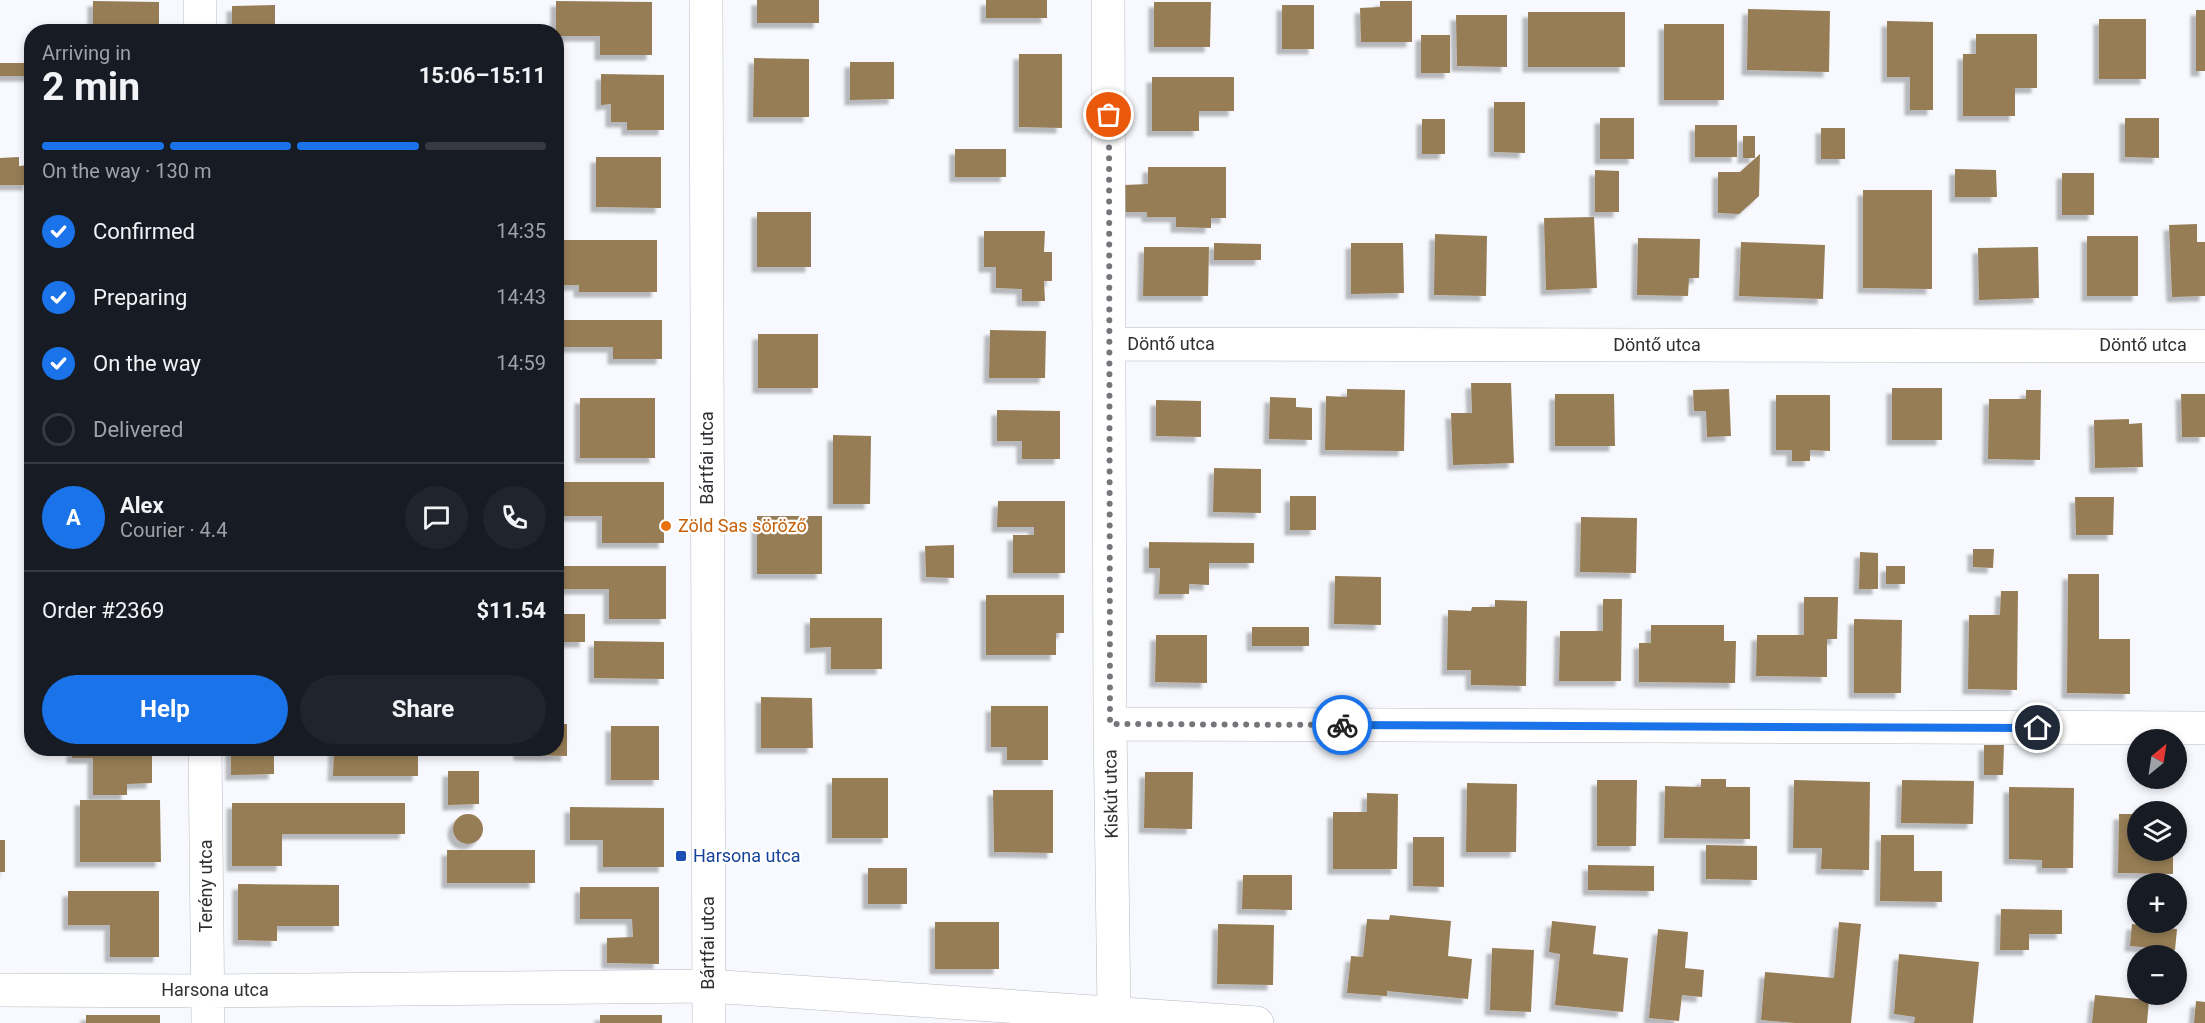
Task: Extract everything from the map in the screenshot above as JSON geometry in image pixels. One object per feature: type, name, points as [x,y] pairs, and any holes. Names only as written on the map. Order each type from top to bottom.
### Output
[{"type":"street","points":[[200,0],[200,24]]},
{"type":"street","name":"Bártfai utca","points":[[706,0],[709,1023]]},
{"type":"street","name":"Kiskút utca","points":[[1108,0],[1110,724],[1114,1012]]},
{"type":"street","name":"Döntő utca","points":[[1109,344],[2205,345]]},
{"type":"street","points":[[1110,724],[2205,728]]},
{"type":"street","name":"Terény utca","points":[[205,756],[208,1023]]},
{"type":"street","name":"Harsona utca","points":[[0,990],[207,991],[709,986],[1257,1023]]},
{"type":"building","points":[[757,0],[819,0],[819,23],[757,23]]},
{"type":"building","points":[[986,0],[1047,0],[1047,18],[986,18]]},
{"type":"building","points":[[93,1],[159,2],[159,24],[93,24]]},
{"type":"building","points":[[556,1],[652,2],[652,55],[600,55],[600,36],[564,36],[564,24],[556,24]]},
{"type":"building","points":[[1380,1],[1412,1],[1412,42],[1361,42],[1360,8],[1380,7]]},
{"type":"building","points":[[1154,2],[1211,2],[1210,47],[1154,47]]},
{"type":"building","points":[[275,5],[275,24],[232,24],[232,6]]},
{"type":"building","points":[[1282,5],[1314,5],[1314,49],[1282,49]]},
{"type":"building","points":[[1748,9],[1830,11],[1829,72],[1747,70]]},
{"type":"building","points":[[2196,10],[2205,10],[2205,71],[2196,71]]},
{"type":"building","points":[[1528,12],[1625,12],[1625,67],[1528,67]]},
{"type":"building","points":[[1456,15],[1507,15],[1507,67],[1457,66]]},
{"type":"building","points":[[2099,19],[2146,19],[2146,79],[2099,79]]},
{"type":"building","points":[[1887,21],[1933,22],[1933,110],[1910,110],[1910,77],[1887,77]]},
{"type":"building","points":[[1664,24],[1724,24],[1724,100],[1664,100]]},
{"type":"building","points":[[1976,34],[2037,34],[2037,88],[2015,88],[2015,116],[1963,116],[1963,54],[1976,54]]},
{"type":"building","points":[[1421,35],[1450,35],[1450,73],[1421,73]]},
{"type":"building","points":[[1019,54],[1062,54],[1062,128],[1019,127]]},
{"type":"building","points":[[754,58],[809,59],[809,117],[753,117]]},
{"type":"building","points":[[850,62],[894,62],[894,99],[850,100]]},
{"type":"building","points":[[0,63],[24,63],[24,76],[0,76]]},
{"type":"building","points":[[601,74],[664,75],[664,130],[627,130],[627,122],[611,122],[611,104],[601,105]]},
{"type":"building","points":[[1152,77],[1234,77],[1234,111],[1199,111],[1199,131],[1152,131]]},
{"type":"building","points":[[1494,102],[1525,102],[1525,153],[1494,152]]},
{"type":"building","points":[[1600,118],[1634,118],[1634,159],[1600,159]]},
{"type":"building","points":[[2125,118],[2159,118],[2159,158],[2125,157]]},
{"type":"building","points":[[1422,119],[1445,119],[1445,154],[1422,154]]},
{"type":"building","points":[[1695,125],[1737,125],[1737,157],[1695,157]]},
{"type":"building","points":[[1821,128],[1845,128],[1845,159],[1821,159]]},
{"type":"building","points":[[1743,136],[1755,136],[1755,158],[1743,158]]},
{"type":"building","points":[[955,149],[1006,149],[1006,177],[955,177]]},
{"type":"building","points":[[1760,154],[1759,196],[1739,214],[1718,213],[1718,172],[1740,172]]},
{"type":"building","points":[[19,157],[19,166],[24,166],[24,185],[0,185],[0,158]]},
{"type":"building","points":[[596,157],[661,157],[661,208],[596,207]]},
{"type":"building","points":[[1148,167],[1226,167],[1226,218],[1211,218],[1211,228],[1176,227],[1176,217],[1147,217],[1147,212],[1124,212],[1124,185],[1148,184]]},
{"type":"building","points":[[1955,169],[1996,170],[1997,197],[1955,197]]},
{"type":"building","points":[[1595,170],[1619,171],[1619,212],[1595,212]]},
{"type":"building","points":[[2062,173],[2094,173],[2094,215],[2062,215]]},
{"type":"building","points":[[1863,190],[1932,190],[1932,289],[1863,288]]},
{"type":"building","points":[[757,212],[811,212],[811,267],[757,267]]},
{"type":"building","points":[[1594,217],[1597,288],[1546,290],[1544,218]]},
{"type":"building","points":[[2197,224],[2197,242],[2205,242],[2205,296],[2172,297],[2169,225]]},
{"type":"building","points":[[984,231],[1045,231],[1044,252],[1052,252],[1052,281],[1044,281],[1045,301],[1022,301],[1022,289],[996,288],[996,267],[984,267]]},
{"type":"building","points":[[1435,234],[1487,236],[1486,296],[1434,295]]},
{"type":"building","points":[[2087,236],[2138,236],[2138,296],[2087,296]]},
{"type":"building","points":[[1638,238],[1700,239],[1699,278],[1689,278],[1688,296],[1637,295]]},
{"type":"building","points":[[564,240],[657,240],[657,292],[579,292],[579,285],[564,285]]},
{"type":"building","points":[[1741,242],[1825,245],[1823,299],[1739,296]]},
{"type":"building","points":[[1214,243],[1261,244],[1261,260],[1214,260]]},
{"type":"building","points":[[1351,243],[1403,243],[1404,293],[1351,294]]},
{"type":"building","points":[[1144,247],[1209,247],[1208,296],[1143,296]]},
{"type":"building","points":[[2038,247],[2039,298],[1979,300],[1978,248]]},
{"type":"building","points":[[564,320],[662,320],[662,359],[613,359],[613,347],[564,347]]},
{"type":"building","points":[[990,330],[1046,331],[1045,378],[989,378]]},
{"type":"building","points":[[758,334],[818,334],[818,388],[758,388]]},
{"type":"building","points":[[1471,383],[1511,383],[1514,463],[1453,465],[1451,413],[1472,413]]},
{"type":"building","points":[[1892,388],[1942,388],[1942,440],[1892,440]]},
{"type":"building","points":[[1347,389],[1405,390],[1404,451],[1325,450],[1326,396],[1347,397]]},
{"type":"building","points":[[1729,389],[1731,436],[1707,437],[1706,411],[1694,411],[1693,390]]},
{"type":"building","points":[[2026,390],[2041,390],[2040,460],[1988,459],[1989,399],[2026,399]]},
{"type":"building","points":[[1555,394],[1614,394],[1615,446],[1555,446]]},
{"type":"building","points":[[2181,394],[2205,394],[2205,437],[2182,437]]},
{"type":"building","points":[[1776,395],[1830,395],[1830,451],[1810,450],[1810,461],[1792,461],[1792,450],[1776,450]]},
{"type":"building","points":[[1270,397],[1296,398],[1296,407],[1312,408],[1312,440],[1269,439]]},
{"type":"building","points":[[580,398],[655,398],[655,458],[580,458]]},
{"type":"building","points":[[1156,400],[1201,401],[1201,437],[1156,436]]},
{"type":"building","points":[[997,410],[1060,411],[1060,459],[1022,459],[1022,441],[997,441]]},
{"type":"building","points":[[2129,419],[2129,424],[2142,423],[2143,467],[2095,468],[2094,420]]},
{"type":"building","points":[[833,435],[871,436],[870,504],[833,504]]},
{"type":"building","points":[[1214,468],[1261,469],[1261,513],[1213,512]]},
{"type":"building","points":[[564,482],[664,482],[664,543],[602,543],[602,516],[564,516]]},
{"type":"building","points":[[1290,496],[1316,496],[1316,530],[1290,530]]},
{"type":"building","points":[[2075,497],[2114,497],[2113,535],[2076,535]]},
{"type":"building","points":[[998,501],[1065,501],[1065,573],[1013,573],[1013,535],[1034,535],[1034,527],[997,527]]},
{"type":"building","points":[[757,516],[822,516],[822,574],[757,574]]},
{"type":"building","points":[[1581,517],[1637,518],[1636,573],[1580,572]]},
{"type":"building","points":[[1149,542],[1254,543],[1254,563],[1209,563],[1209,585],[1189,584],[1189,594],[1159,594],[1160,568],[1149,568]]},
{"type":"building","points":[[954,545],[954,578],[926,577],[925,546]]},
{"type":"building","points":[[1973,549],[1994,549],[1993,568],[1973,567]]},
{"type":"building","points":[[1860,552],[1878,553],[1878,589],[1859,589]]},
{"type":"building","points":[[564,566],[666,566],[666,619],[609,619],[609,589],[564,589]]},
{"type":"building","points":[[1886,566],[1905,566],[1905,584],[1886,584]]},
{"type":"building","points":[[2068,574],[2099,574],[2099,639],[2130,639],[2130,694],[2067,693]]},
{"type":"building","points":[[1335,576],[1381,577],[1381,625],[1334,624]]},
{"type":"building","points":[[2001,591],[2018,591],[2017,690],[1968,689],[1969,615],[2000,615]]},
{"type":"building","points":[[986,595],[1064,595],[1064,633],[1056,633],[1056,655],[986,655]]},
{"type":"building","points":[[1804,597],[1838,597],[1837,639],[1827,639],[1827,677],[1756,676],[1757,635],[1804,635]]},
{"type":"building","points":[[1603,599],[1622,599],[1621,681],[1559,681],[1560,631],[1603,631]]},
{"type":"building","points":[[1495,600],[1527,601],[1526,686],[1471,685],[1471,670],[1447,670],[1448,610],[1471,611],[1472,607],[1495,607]]},
{"type":"building","points":[[564,614],[585,614],[585,642],[564,642]]},
{"type":"building","points":[[810,618],[882,618],[882,669],[831,669],[831,647],[810,648]]},
{"type":"building","points":[[1854,619],[1902,620],[1901,693],[1854,693]]},
{"type":"building","points":[[1651,625],[1724,625],[1724,641],[1736,641],[1735,683],[1639,682],[1639,643],[1651,643]]},
{"type":"building","points":[[1252,627],[1309,627],[1309,646],[1252,646]]},
{"type":"building","points":[[1156,635],[1207,635],[1207,683],[1155,682]]},
{"type":"building","points":[[594,641],[664,642],[664,679],[594,678]]},
{"type":"building","points":[[761,697],[812,698],[813,748],[761,748]]},
{"type":"building","points":[[991,706],[1048,706],[1048,760],[1007,760],[1007,747],[991,747]]},
{"type":"building","points":[[564,724],[567,724],[567,756],[564,756]]},
{"type":"building","points":[[611,726],[659,726],[659,780],[611,780]]},
{"type":"building","points":[[1984,745],[2004,745],[2003,775],[1984,775]]},
{"type":"building","points":[[72,756],[152,756],[152,783],[127,784],[127,795],[93,795],[93,758],[72,758]]},
{"type":"building","points":[[231,756],[274,756],[274,774],[231,775]]},
{"type":"building","points":[[334,756],[418,756],[418,776],[333,776]]},
{"type":"building","points":[[448,771],[479,771],[479,804],[448,805]]},
{"type":"building","points":[[1145,772],[1193,772],[1192,829],[1144,828]]},
{"type":"building","points":[[832,778],[888,778],[888,838],[832,838]]},
{"type":"building","points":[[1701,779],[1726,779],[1726,787],[1750,787],[1750,839],[1664,838],[1665,786],[1701,787]]},
{"type":"building","points":[[1597,780],[1637,780],[1636,846],[1597,846]]},
{"type":"building","points":[[1794,780],[1870,782],[1869,870],[1821,869],[1822,848],[1793,848]]},
{"type":"building","points":[[1902,780],[1974,781],[1973,824],[1901,823]]},
{"type":"building","points":[[1467,783],[1517,784],[1516,852],[1466,852]]},
{"type":"building","points":[[2009,787],[2074,788],[2073,868],[2042,868],[2042,860],[2009,859]]},
{"type":"building","points":[[993,790],[1053,790],[1053,853],[994,852]]},
{"type":"building","points":[[1367,793],[1398,794],[1397,869],[1333,869],[1333,812],[1367,812]]},
{"type":"building","points":[[80,800],[160,800],[161,862],[80,862]]},
{"type":"building","points":[[232,803],[405,803],[405,834],[282,834],[282,866],[232,866]]},
{"type":"building","points":[[570,807],[664,808],[664,867],[603,867],[603,840],[570,840]]},
{"type":"building","points":[[468,814],[479,818],[483,829],[479,840],[468,844],[457,840],[453,829],[457,818]]},
{"type":"building","points":[[2119,814],[2127,814],[2127,861],[2173,861],[2173,873],[2118,873]]},
{"type":"building","points":[[1881,835],[1914,835],[1914,871],[1942,871],[1942,902],[1880,901]]},
{"type":"building","points":[[1413,837],[1444,837],[1444,887],[1413,886]]},
{"type":"building","points":[[0,840],[5,840],[5,872],[0,872]]},
{"type":"building","points":[[1706,845],[1757,846],[1757,880],[1706,879]]},
{"type":"building","points":[[447,850],[535,850],[535,883],[447,883]]},
{"type":"building","points":[[1588,865],[1654,866],[1654,891],[1588,890]]},
{"type":"building","points":[[868,868],[907,868],[907,904],[868,904]]},
{"type":"building","points":[[1243,875],[1292,875],[1292,910],[1242,909]]},
{"type":"building","points":[[238,884],[339,885],[339,926],[277,926],[277,941],[238,940]]},
{"type":"building","points":[[580,887],[659,887],[659,964],[607,963],[607,938],[633,937],[632,919],[580,919]]},
{"type":"building","points":[[68,891],[159,891],[159,957],[110,957],[110,925],[68,925]]},
{"type":"building","points":[[2001,909],[2062,910],[2062,934],[2029,934],[2029,950],[2000,950]]},
{"type":"building","points":[[1390,915],[1451,921],[1448,956],[1472,959],[1468,999],[1387,991],[1387,996],[1347,993],[1351,956],[1363,957],[1367,919],[1389,920]]},
{"type":"building","points":[[1552,921],[1596,926],[1593,954],[1628,958],[1623,1012],[1555,1005],[1560,954],[1549,952]]},
{"type":"building","points":[[935,922],[999,922],[999,969],[935,969]]},
{"type":"building","points":[[1839,922],[1861,924],[1851,1023],[1795,1023],[1761,1020],[1765,972],[1834,978]]},
{"type":"building","points":[[1218,924],[1274,925],[1273,985],[1217,984]]},
{"type":"building","points":[[1658,929],[1688,932],[1685,968],[1704,970],[1702,997],[1682,995],[1679,1021],[1649,1018]]},
{"type":"building","points":[[2131,933],[2177,933],[2175,945],[2130,945]]},
{"type":"building","points":[[1492,948],[1534,950],[1531,1012],[1490,1010]]},
{"type":"building","points":[[1899,954],[1979,962],[1973,1023],[1914,1023],[1915,1017],[1894,1014]]},
{"type":"building","points":[[2095,995],[2127,998],[2127,1005],[2149,1005],[2147,1023],[2092,1023]]},
{"type":"building","points":[[2196,1001],[2205,1002],[2205,1023],[2194,1023]]},
{"type":"building","points":[[86,1015],[160,1015],[160,1023],[86,1023]]},
{"type":"building","points":[[600,1015],[662,1015],[662,1023],[600,1023]]},
{"type":"way so far","points":[[1109,115],[1110,724],[1342,725]]},
{"type":"place","name":"Zöld Sas söröző","points":[[666,526]]},
{"type":"place","name":"Harsona utca","points":[[681,856]]},
{"type":"route","points":[[1342,725],[2038,728]]}]
